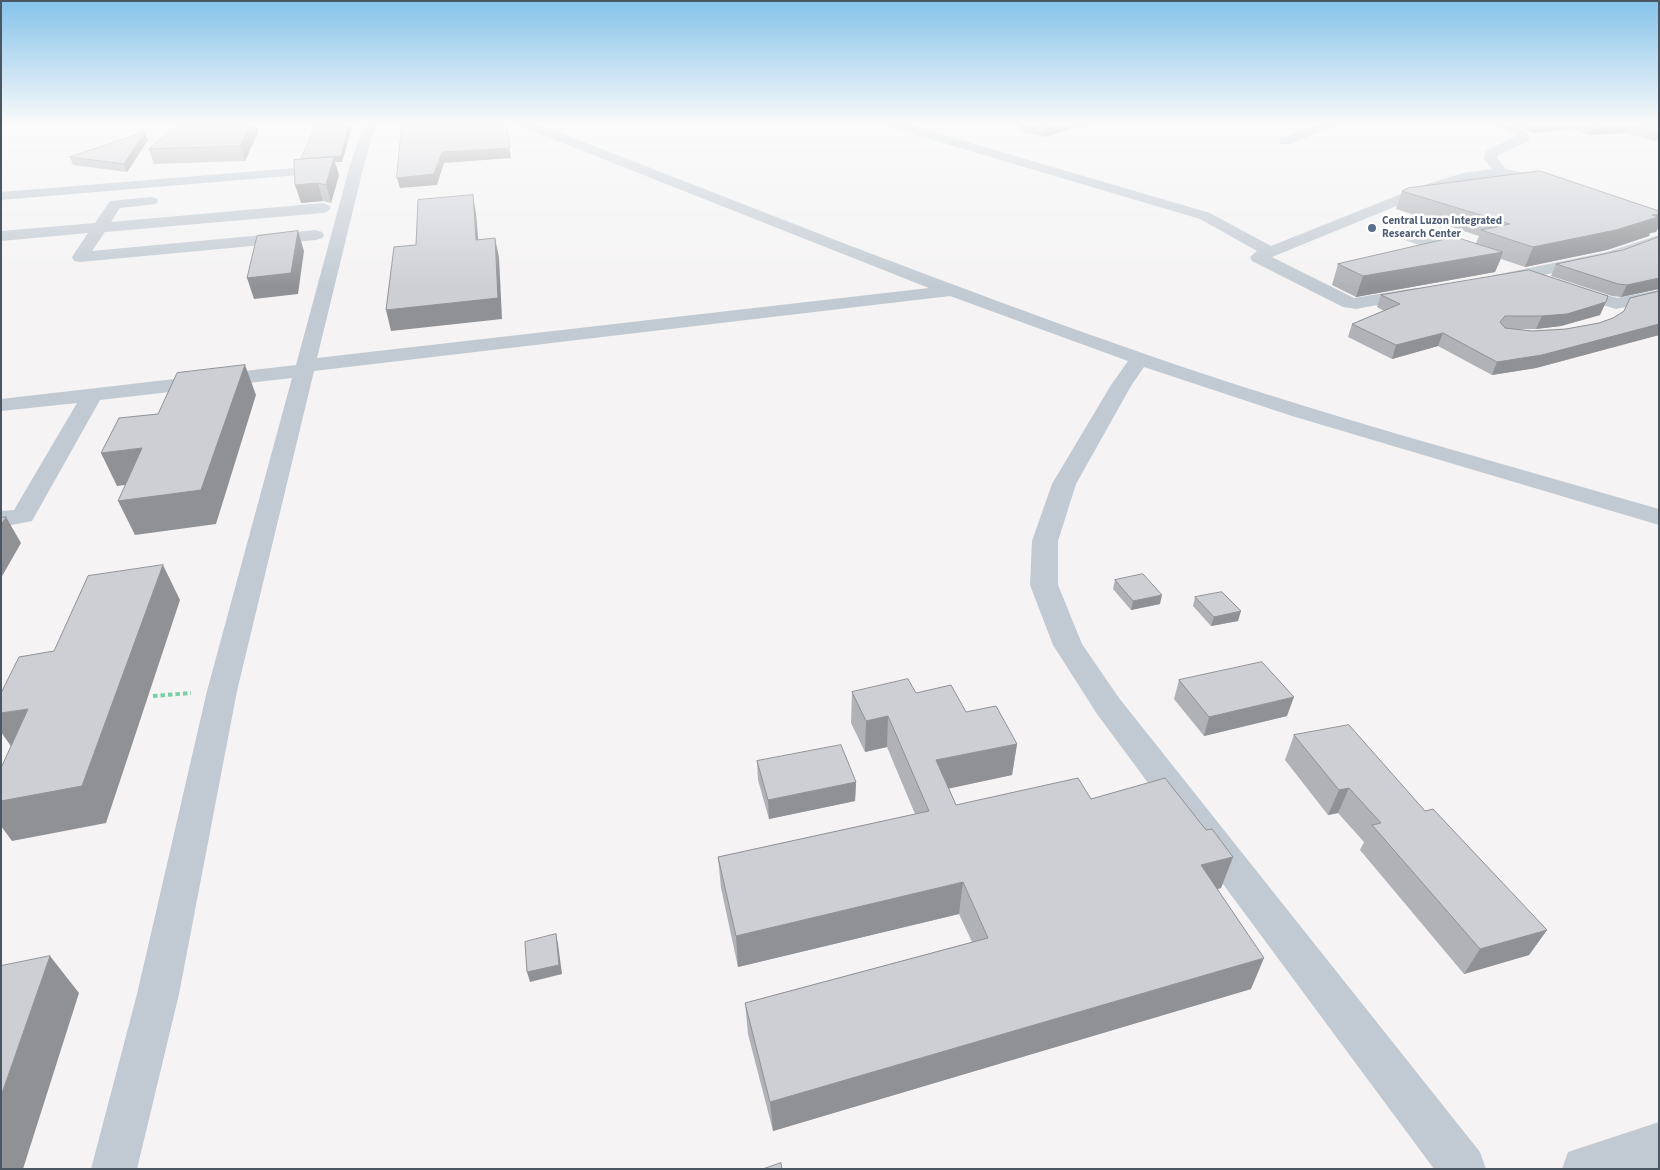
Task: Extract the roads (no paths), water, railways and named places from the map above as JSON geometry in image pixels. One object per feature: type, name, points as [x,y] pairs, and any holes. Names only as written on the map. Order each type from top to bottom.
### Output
[{"type":"street","points":[[1,196],[211,179]]},
{"type":"street","points":[[114,1169],[158,994],[222,690],[354,179]]},
{"type":"street","points":[[666,179],[953,291],[1140,359],[1310,414],[1659,517]]},
{"type":"street","points":[[1078,179],[1205,216],[1269,251]]},
{"type":"street","points":[[1437,290],[1356,304],[1350,303],[1258,257],[1439,184],[1461,179]]},
{"type":"street","points":[[1531,179],[1561,190]]},
{"type":"street","points":[[1,210],[17,194]]},
{"type":"street","points":[[164,200],[115,204],[80,256],[316,235]]},
{"type":"street","points":[[1,236],[323,208]]},
{"type":"street","points":[[1402,234],[1476,259]]},
{"type":"street","points":[[1484,281],[1523,275],[1611,256],[1659,240]]},
{"type":"street","points":[[1495,266],[1523,275],[1612,311],[1659,295]]},
{"type":"street","points":[[1,405],[953,291]]},
{"type":"street","points":[[1140,359],[1121,385],[1064,484],[1045,541],[1044,585],[1068,645],[1108,706],[1463,1169]]},
{"type":"street","points":[[1,519],[23,516],[93,394]]},
{"type":"street","points":[[1585,1169],[1659,1145]]},
{"type":"place","name":"Central Luzon Integrated Research Center","points":[[1372,228]]}]
